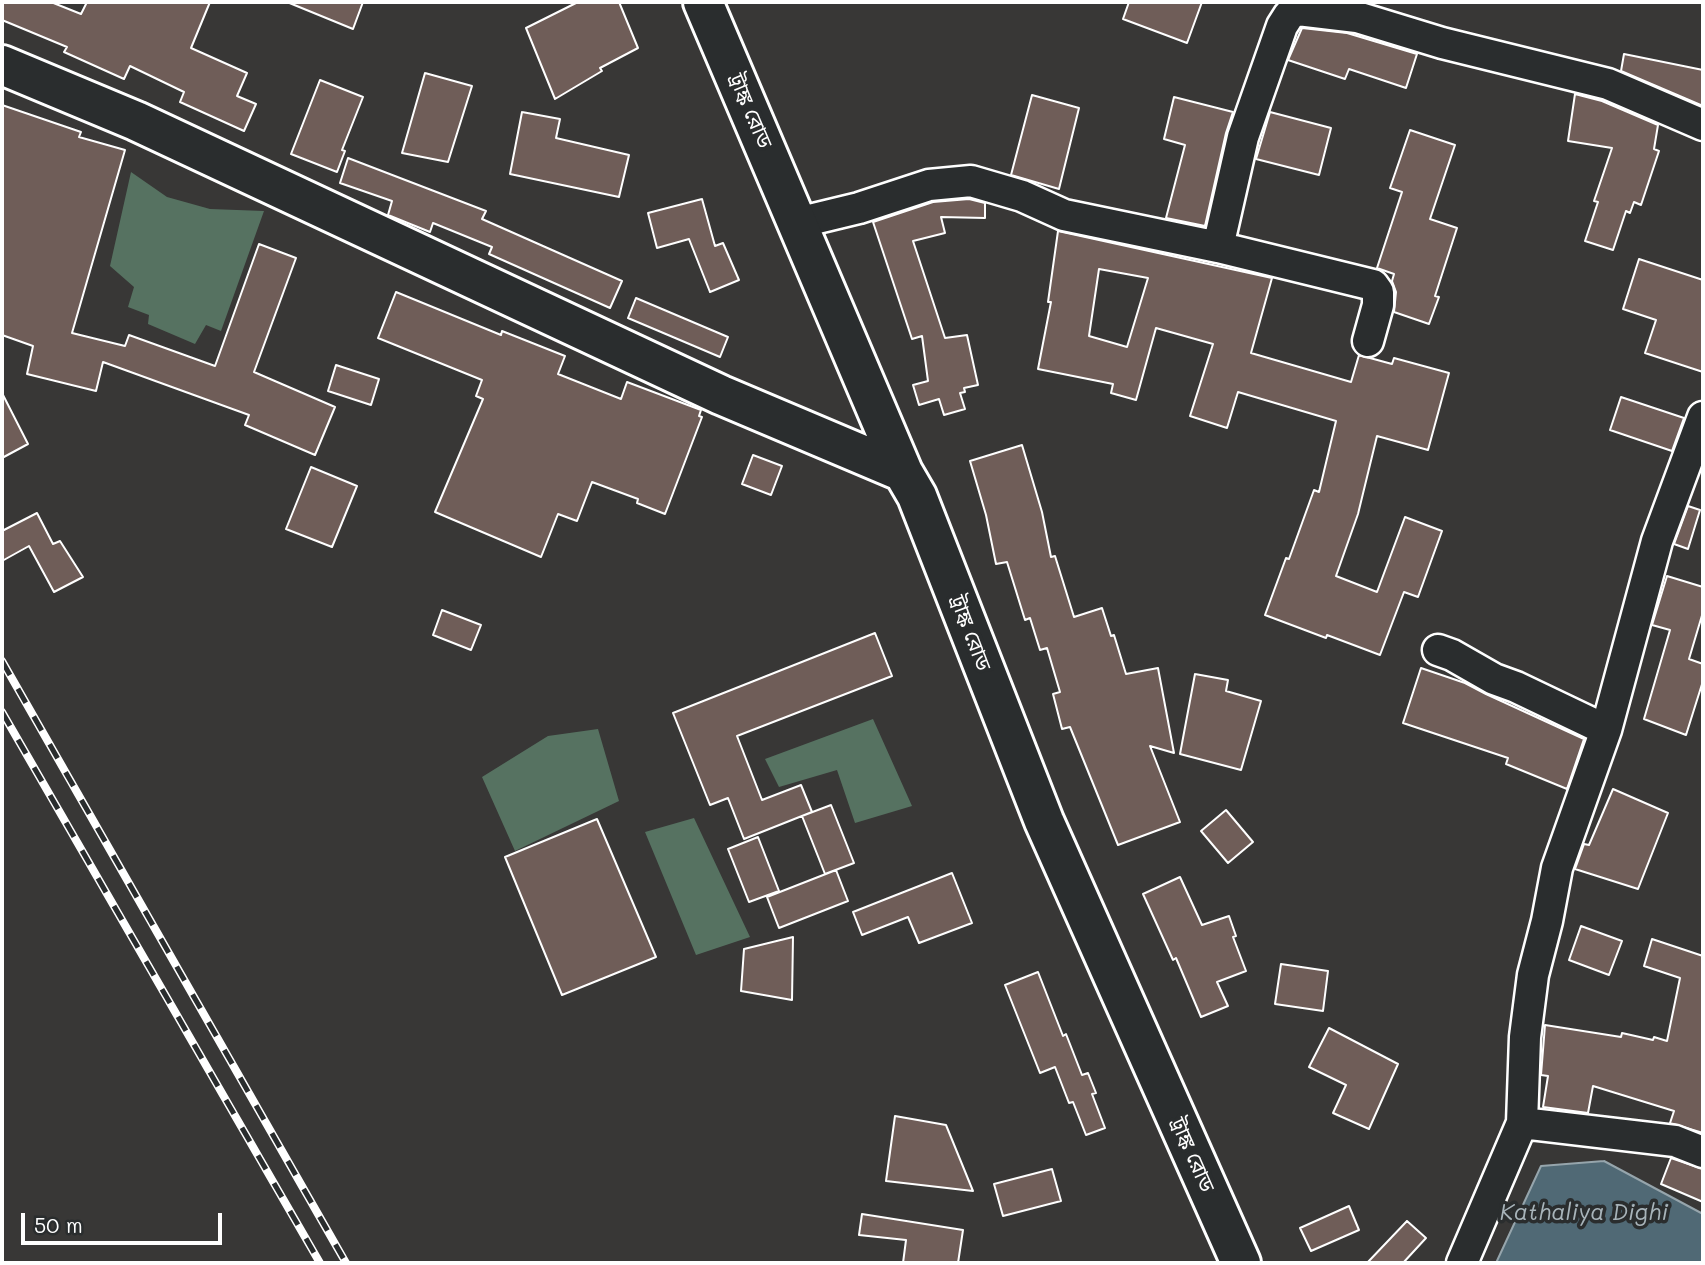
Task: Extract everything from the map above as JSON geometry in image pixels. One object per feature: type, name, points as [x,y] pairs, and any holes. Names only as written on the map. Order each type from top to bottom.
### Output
[{"type":"main road","name":"ট্রাঙ্ক রোড","points":[[703,2],[903,472],[917,496],[1044,821],[1241,1263]]},
{"type":"main road","points":[[2,65],[136,121],[721,395],[903,472]]},
{"type":"street","points":[[1218,247],[1244,137],[1282,26],[1289,15],[1298,10],[1357,17],[1442,43],[1608,83],[1703,125]]},
{"type":"street","points":[[797,223],[859,208],[929,185],[971,181],[1022,196],[1063,215],[1218,247],[1373,285],[1378,292],[1378,305],[1368,341]]},
{"type":"street","points":[[1462,1263],[1522,1122],[1525,1037],[1533,975],[1557,868],[1606,730],[1657,541],[1703,417]]},
{"type":"street","points":[[1438,650],[1494,679],[1606,730]]},
{"type":"street","points":[[1522,1122],[1675,1141],[1703,1152]]},
{"type":"green space","points":[[131,172],[167,197],[210,209],[264,211],[221,331],[206,325],[195,344],[148,324],[149,315],[128,307],[134,287],[110,266]]},
{"type":"green space","points":[[873,719],[912,806],[855,823],[837,770],[779,787],[765,759]]},
{"type":"green space","points":[[598,729],[619,801],[515,851],[482,777],[548,736]]},
{"type":"green space","points":[[694,818],[750,937],[696,955],[645,832]]},
{"type":"water","name":"Kathaliya Dighi","points":[[1604,1161],[1703,1214],[1703,1263],[1496,1263],[1541,1166]]},
{"type":"building","points":[[2,2],[51,2],[81,14],[87,2],[210,2],[191,48],[247,73],[237,96],[256,104],[244,131],[180,102],[184,92],[130,66],[124,79],[64,52],[67,47],[2,20]]},
{"type":"building","points":[[287,2],[363,2],[353,29]]},
{"type":"building","points":[[578,2],[619,2],[638,48],[600,68],[602,71],[555,99],[526,28]]},
{"type":"building","points":[[1129,2],[1202,2],[1187,43],[1123,19]]},
{"type":"building","points":[[1302,28],[1347,33],[1417,54],[1406,88],[1349,69],[1345,79],[1288,60]]},
{"type":"building","points":[[1624,54],[1703,70],[1703,106],[1621,71]]},
{"type":"building","points":[[425,73],[472,86],[448,162],[402,153]]},
{"type":"building","points":[[320,80],[363,97],[342,150],[345,151],[337,172],[291,154]]},
{"type":"building","points":[[1575,94],[1602,101],[1658,125],[1654,149],[1659,151],[1641,205],[1634,202],[1630,213],[1626,211],[1613,250],[1585,241],[1598,202],[1594,201],[1612,148],[1568,141]]},
{"type":"building","points":[[1032,95],[1079,108],[1059,189],[1011,175]]},
{"type":"building","points":[[1174,97],[1233,112],[1205,226],[1166,218],[1185,145],[1164,139]]},
{"type":"building","points":[[2,105],[81,132],[79,137],[125,150],[72,333],[125,346],[129,335],[215,366],[259,244],[296,258],[254,372],[335,407],[315,455],[245,425],[249,415],[103,362],[96,391],[27,374],[33,346],[2,335]]},
{"type":"building","points":[[522,112],[560,119],[556,138],[629,155],[619,197],[510,174]]},
{"type":"building","points":[[1270,112],[1331,128],[1319,175],[1256,159]]},
{"type":"building","points":[[1410,130],[1455,145],[1430,219],[1457,228],[1429,324],[1394,312],[1394,274],[1377,268],[1402,192],[1390,188]]},
{"type":"building","points":[[348,158],[486,211],[482,219],[622,281],[610,308],[489,254],[492,247],[433,223],[430,232],[388,215],[392,201],[340,183]]},
{"type":"building","points":[[702,199],[715,246],[723,243],[739,280],[710,292],[689,239],[657,248],[648,213]]},
{"type":"building","points":[[969,199],[985,203],[985,218],[941,217],[945,233],[913,241],[945,338],[967,335],[978,385],[964,388],[965,392],[960,393],[965,409],[944,415],[939,399],[919,405],[913,385],[928,381],[922,336],[912,339],[873,222],[933,202]]},
{"type":"building","points":[[1058,231],[1272,278],[1251,353],[1351,382],[1359,355],[1392,364],[1394,358],[1449,373],[1428,450],[1377,436],[1358,514],[1336,576],[1377,592],[1405,517],[1442,531],[1418,597],[1404,592],[1380,655],[1265,615],[1314,490],[1319,492],[1336,421],[1238,392],[1227,428],[1190,416],[1213,344],[1156,328],[1136,400],[1111,393],[1113,384],[1038,369],[1051,302],[1048,302]],"holes":[[[1099,269],[1148,278],[1127,347],[1089,336]]]},
{"type":"building","points":[[1639,259],[1703,280],[1703,372],[1645,353],[1656,320],[1623,309]]},
{"type":"building","points":[[396,292],[501,335],[502,331],[565,356],[558,374],[621,399],[627,382],[701,410],[699,416],[702,417],[665,514],[637,503],[638,499],[592,482],[577,521],[558,514],[541,557],[435,512],[483,399],[476,396],[482,380],[378,338]]},
{"type":"building","points":[[636,298],[728,337],[720,357],[628,318]]},
{"type":"building","points":[[336,365],[379,379],[371,405],[328,391]]},
{"type":"building","points":[[2,393],[28,444],[2,458]]},
{"type":"building","points":[[1621,397],[1684,418],[1672,451],[1610,430]]},
{"type":"building","points":[[1022,445],[1042,512],[1051,557],[1055,556],[1074,617],[1102,608],[1126,674],[1158,668],[1174,753],[1150,746],[1180,822],[1118,845],[1070,727],[1062,729],[1053,694],[1060,692],[1047,648],[1040,650],[1030,618],[1025,620],[1007,562],[996,564],[986,515],[970,461]]},
{"type":"building","points":[[753,455],[782,466],[771,495],[742,484]]},
{"type":"building","points":[[311,467],[357,486],[332,547],[286,529]]},
{"type":"building","points":[[1688,506],[1700,510],[1688,549],[1674,544]]},
{"type":"building","points":[[37,513],[53,544],[60,541],[83,577],[54,592],[29,546],[2,561],[2,531]]},
{"type":"building","points":[[1667,576],[1703,587],[1703,612],[1689,659],[1703,664],[1703,681],[1686,735],[1644,719],[1670,630],[1652,625]]},
{"type":"building","points":[[442,610],[481,625],[471,650],[433,635]]},
{"type":"building","points":[[875,633],[892,676],[737,736],[762,800],[801,785],[812,812],[744,839],[728,798],[710,805],[673,713]]},
{"type":"building","points":[[1421,668],[1465,683],[1584,739],[1567,789],[1506,764],[1508,758],[1403,723]]},
{"type":"building","points":[[1195,674],[1228,680],[1226,691],[1261,701],[1241,770],[1180,754]]},
{"type":"building","points":[[1613,789],[1668,813],[1638,889],[1575,869],[1584,844],[1589,845]]},
{"type":"building","points":[[831,805],[854,863],[825,874],[802,816]]},
{"type":"building","points":[[1226,810],[1253,842],[1228,863],[1201,831]]},
{"type":"building","points":[[597,819],[656,957],[562,995],[505,857]]},
{"type":"building","points":[[758,837],[779,891],[749,902],[728,849]]},
{"type":"building","points":[[836,870],[848,901],[779,928],[767,897]]},
{"type":"building","points":[[952,873],[972,923],[919,943],[908,917],[862,935],[853,912]]},
{"type":"building","points":[[1180,877],[1202,925],[1229,916],[1236,936],[1233,937],[1246,971],[1217,982],[1228,1006],[1201,1017],[1176,958],[1173,960],[1143,894]]},
{"type":"building","points":[[1581,926],[1622,941],[1609,975],[1569,960]]},
{"type":"building","points":[[793,937],[792,1000],[741,991],[744,949]]},
{"type":"building","points":[[1652,939],[1703,956],[1703,1133],[1670,1123],[1674,1111],[1593,1086],[1588,1113],[1543,1107],[1548,1076],[1541,1075],[1545,1025],[1621,1037],[1622,1033],[1653,1040],[1654,1037],[1667,1041],[1680,978],[1644,966]]},
{"type":"building","points":[[1281,964],[1328,971],[1323,1011],[1275,1004]]},
{"type":"building","points":[[1038,972],[1063,1036],[1066,1034],[1082,1075],[1088,1073],[1096,1093],[1092,1094],[1105,1128],[1086,1135],[1073,1102],[1069,1103],[1055,1067],[1040,1073],[1005,985]]},
{"type":"building","points":[[1329,1028],[1398,1064],[1369,1129],[1333,1113],[1346,1085],[1309,1067]]},
{"type":"building","points":[[895,1116],[946,1125],[973,1191],[886,1181]]},
{"type":"building","points":[[1671,1158],[1703,1169],[1703,1202],[1661,1184]]},
{"type":"building","points":[[1052,1169],[1061,1201],[1003,1216],[994,1184]]},
{"type":"building","points":[[1349,1206],[1359,1230],[1311,1251],[1300,1228]]},
{"type":"building","points":[[862,1214],[963,1230],[958,1263],[903,1263],[906,1240],[859,1235]]},
{"type":"building","points":[[1407,1221],[1426,1238],[1403,1263],[1367,1263]]},
{"type":"railway","points":[[2,661],[346,1263]]},
{"type":"railway","points":[[2,712],[320,1263]]}]
